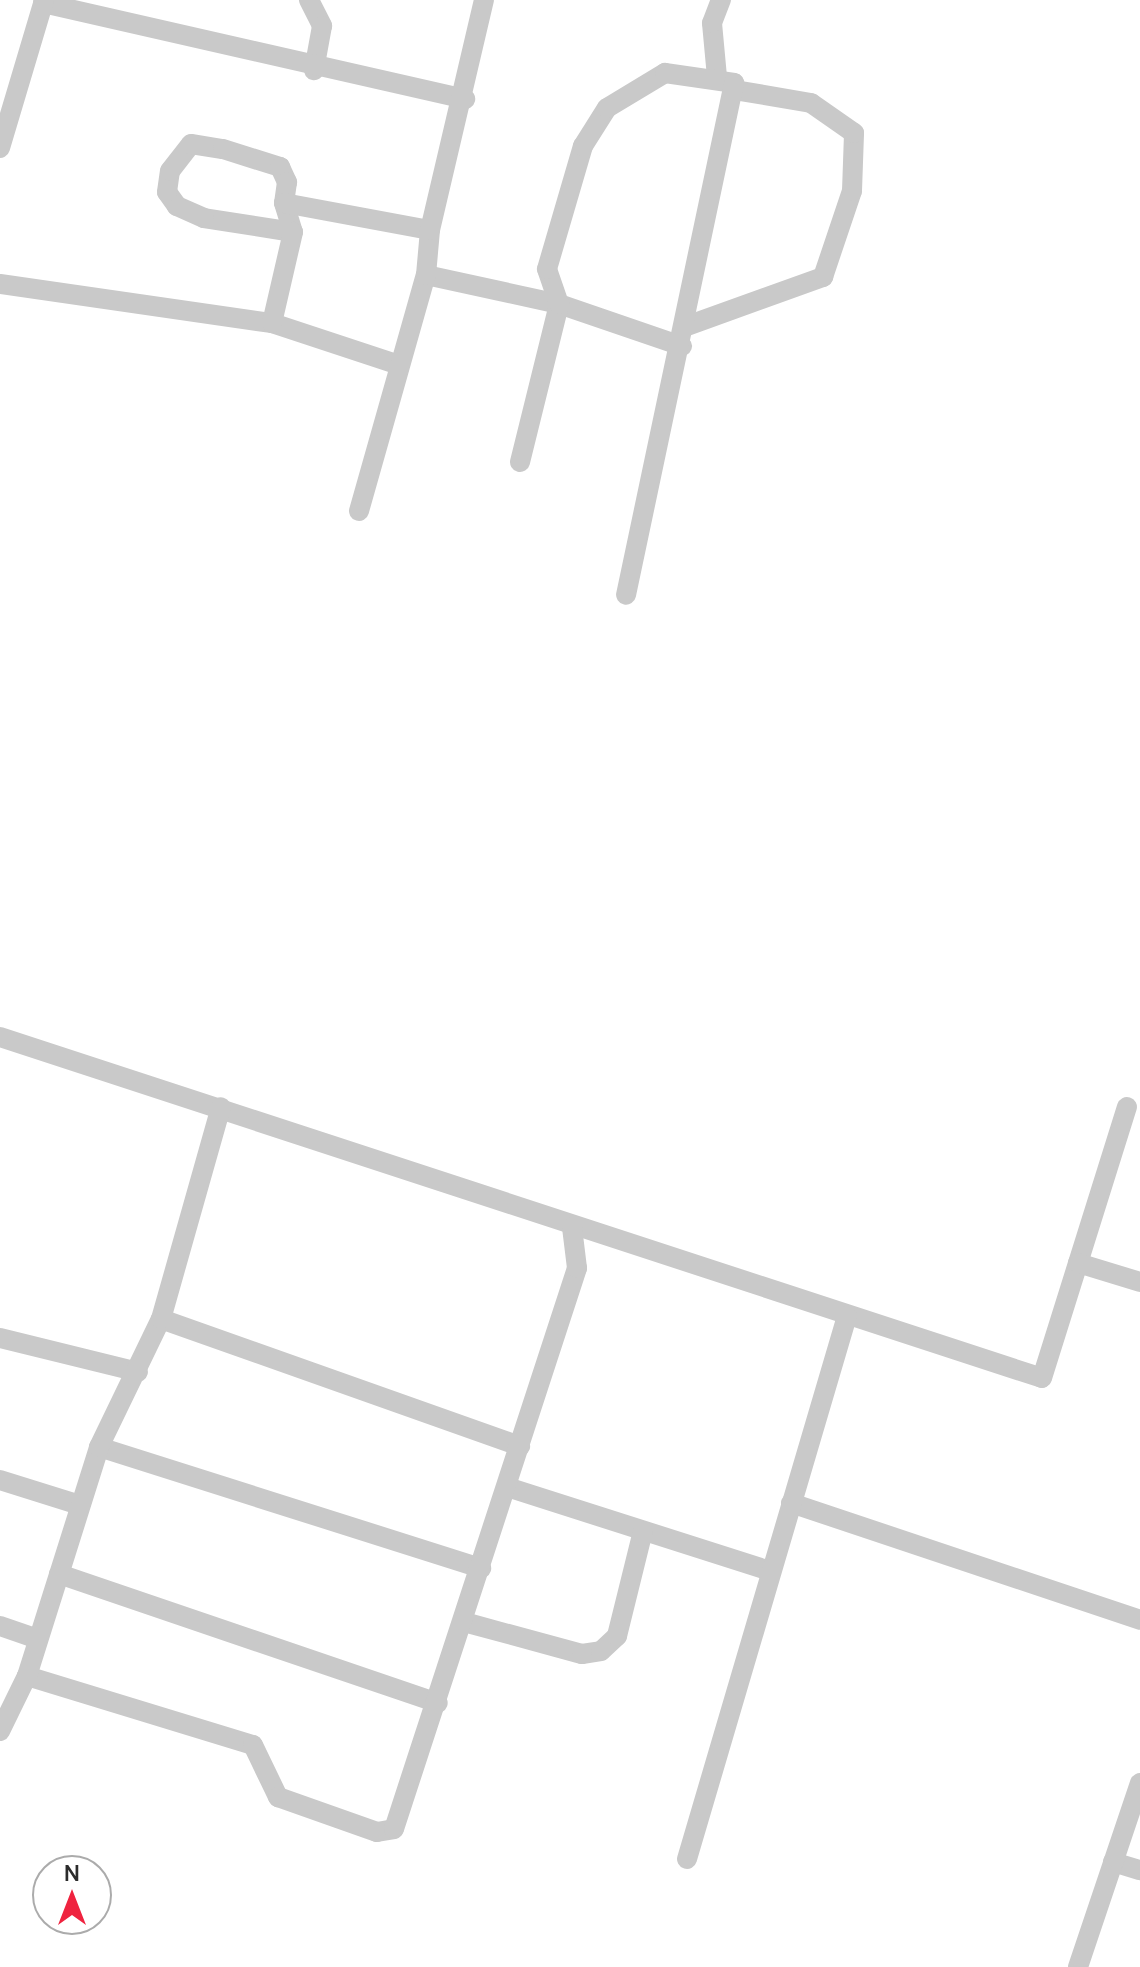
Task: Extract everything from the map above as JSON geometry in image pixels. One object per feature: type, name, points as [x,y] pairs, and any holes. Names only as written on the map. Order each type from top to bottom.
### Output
[{"type":"street","points":[[309,0],[322,26],[314,70]]},
{"type":"street","points":[[359,511],[426,275],[430,230],[465,99],[484,0]]},
{"type":"street","points":[[717,77],[712,23],[721,0]]},
{"type":"street","points":[[0,148],[44,1],[314,70],[465,99]]},
{"type":"street","points":[[426,275],[559,304],[683,336],[823,277],[849,206],[854,133],[811,103],[735,90],[717,77],[665,73],[607,108],[583,146],[547,269],[559,304],[520,462]]},
{"type":"street","points":[[626,595],[735,90]]},
{"type":"street","points":[[272,323],[293,232],[284,203],[286,173],[258,158],[191,144],[170,171],[167,192],[177,206],[260,232],[293,232]]},
{"type":"street","points":[[284,203],[430,230]]},
{"type":"street","points":[[0,284],[272,323],[399,365]]},
{"type":"street","points":[[0,1037],[221,1107],[572,1227],[1042,1378],[1127,1107]]},
{"type":"street","points":[[0,1731],[27,1676],[99,1447],[138,1372],[161,1319],[221,1107]]},
{"type":"street","points":[[27,1676],[253,1745],[278,1797],[377,1832],[394,1829],[401,1817],[577,1268],[572,1227]]},
{"type":"street","points":[[1078,1263],[1140,1282]]},
{"type":"street","points":[[687,1859],[847,1316]]},
{"type":"street","points":[[161,1319],[520,1446]]},
{"type":"street","points":[[0,1338],[138,1372]]},
{"type":"street","points":[[99,1447],[481,1568]]},
{"type":"street","points":[[0,1480],[80,1505]]},
{"type":"street","points":[[507,1487],[770,1571]]},
{"type":"street","points":[[791,1503],[1140,1620]]},
{"type":"street","points":[[464,1622],[582,1654],[601,1651],[617,1636],[643,1531]]},
{"type":"street","points":[[59,1574],[438,1703]]},
{"type":"street","points":[[0,1626],[38,1639]]},
{"type":"street","points":[[1078,1967],[1140,1783]]},
{"type":"street","points":[[1113,1862],[1140,1870]]}]
